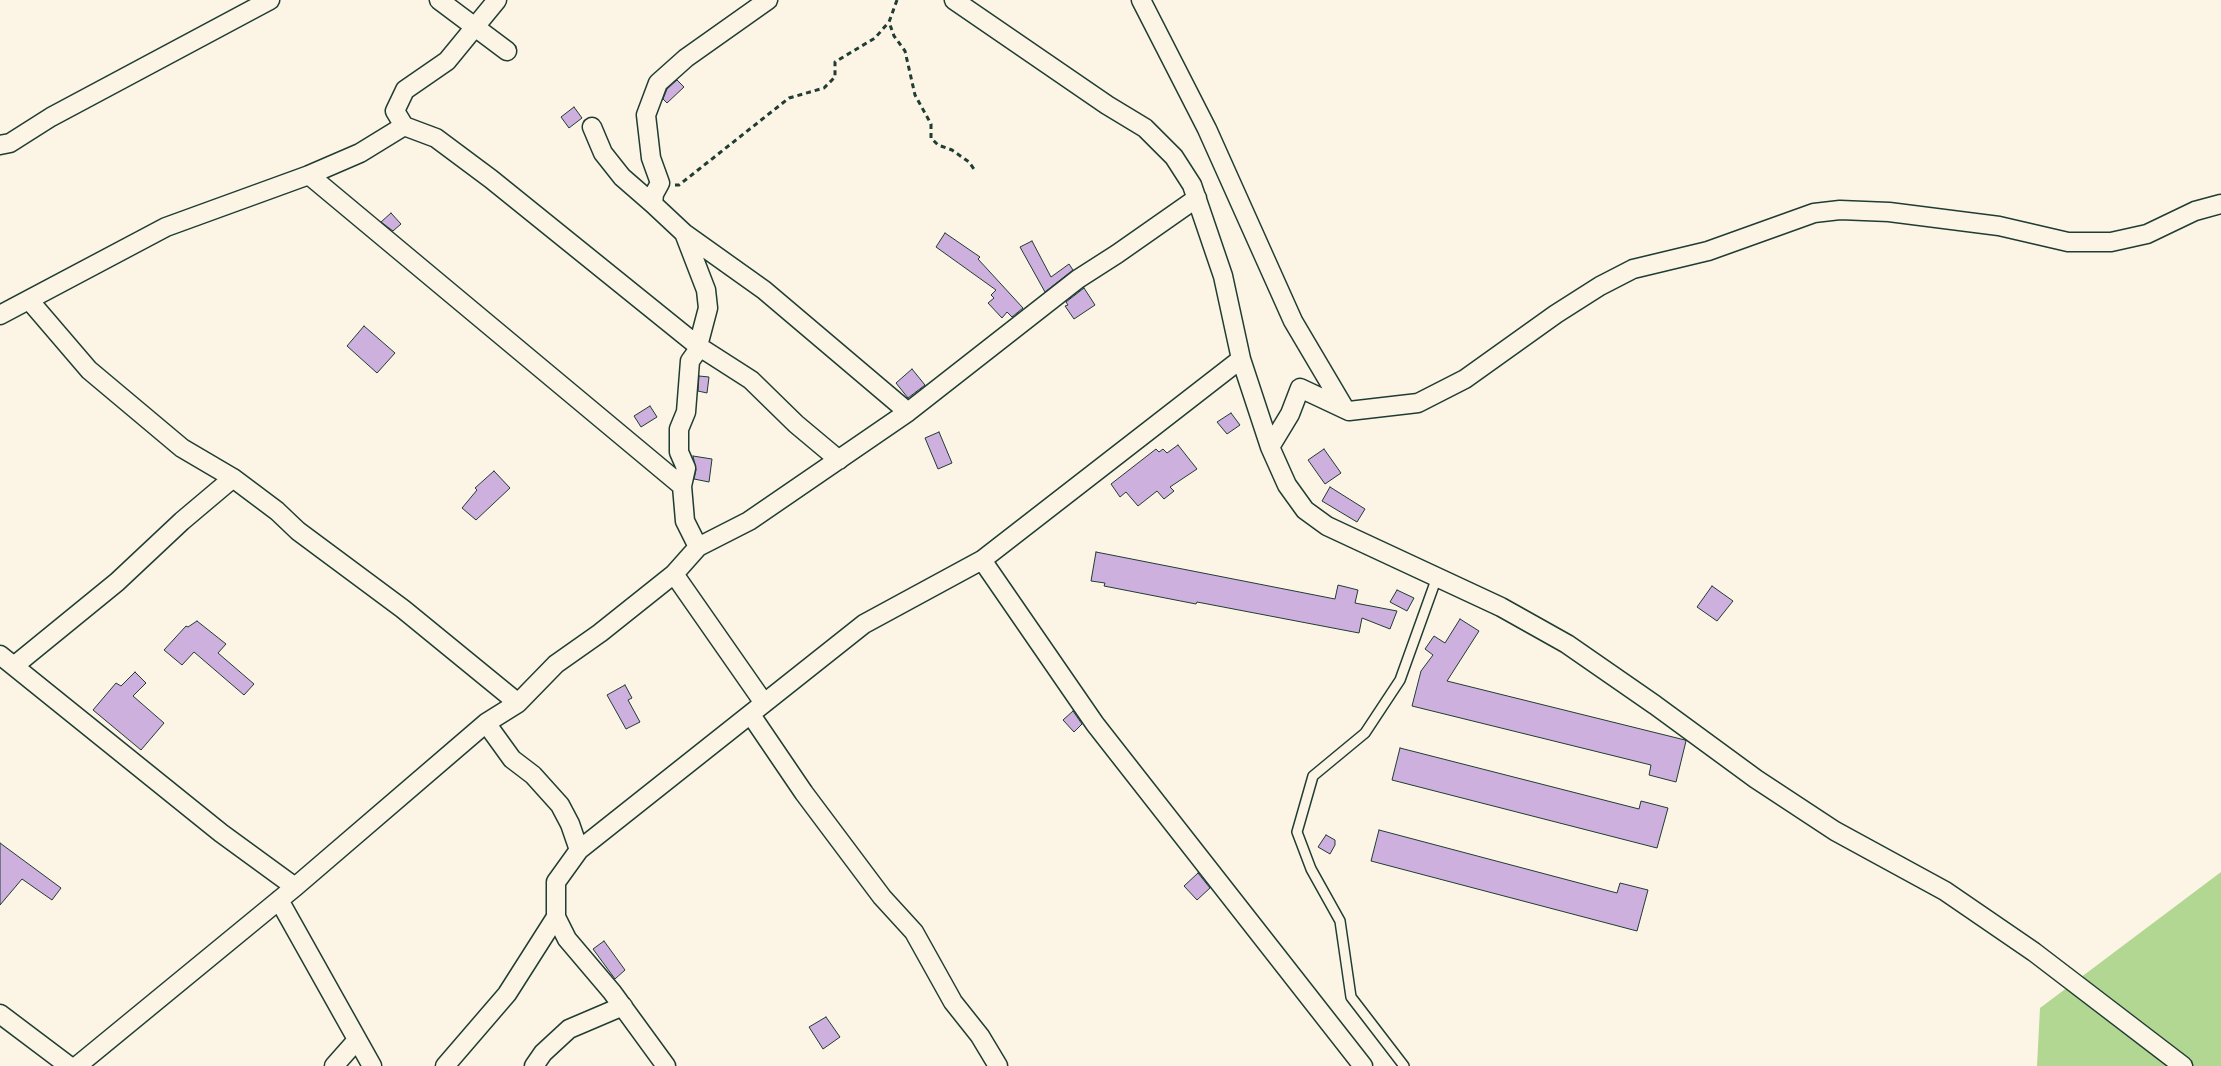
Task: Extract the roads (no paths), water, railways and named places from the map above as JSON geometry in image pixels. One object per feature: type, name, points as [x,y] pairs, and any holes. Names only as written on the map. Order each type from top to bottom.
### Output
[{"type":"street","points":[[0,146],[10,143],[51,117],[270,0]]},
{"type":"street","points":[[439,0],[507,51]]},
{"type":"street","points":[[497,0],[447,61],[405,90],[395,111],[404,126],[436,138],[491,179],[699,347],[751,380],[796,424],[839,460]]},
{"type":"street","points":[[653,204],[654,194],[660,183],[651,158],[646,115],[658,83],[686,58],[768,0]]},
{"type":"street","points":[[954,0],[1099,100],[1145,128],[1174,157],[1192,185],[1223,276],[1241,359],[1270,447],[1287,485],[1304,510],[1327,526],[1501,607],[1566,644],[1756,778],[1835,831],[1945,891],[2034,952],[2183,1066]]},
{"type":"street","points":[[1141,0],[1208,129],[1293,322],[1345,409]]},
{"type":"street","points":[[3,309],[29,300],[166,227],[309,175],[360,153],[404,126]]},
{"type":"street","points":[[592,127],[603,152],[622,176],[684,233],[764,290],[908,412]]},
{"type":"street","points":[[309,175],[682,486]]},
{"type":"street","points":[[77,1066],[295,887],[486,723],[518,703],[556,664],[600,633],[674,574],[698,547],[749,521],[908,412],[1078,278],[1117,254],[1197,198]]},
{"type":"street","points":[[1270,447],[1290,414],[1300,388],[1349,411],[1418,403],[1465,379],[1556,314],[1600,286],[1633,269],[1708,251],[1814,213],[1840,210],[1889,212],[1999,226],[2068,242],[2111,242],[2146,234],[2195,211],[2221,204]]},
{"type":"street","points":[[684,233],[706,290],[708,308],[699,347],[690,361],[686,412],[679,429],[679,452],[686,468],[682,486],[685,521],[698,547]]},
{"type":"street","points":[[29,300],[89,370],[182,448],[233,478],[277,511],[298,532],[403,609],[518,703]]},
{"type":"street","points":[[666,1066],[623,1006],[567,939],[556,917],[556,882],[579,850],[864,624],[982,560],[1241,359]]},
{"type":"street","points":[[14,666],[117,582],[182,521],[233,478]]},
{"type":"street","points":[[982,560],[1096,724],[1364,1066]]},
{"type":"street","points":[[674,574],[757,709],[804,793],[870,882],[914,932],[953,1002],[980,1036],[998,1066]]},
{"type":"street","points":[[0,655],[221,832],[295,887]]},
{"type":"street","points":[[486,723],[512,759],[533,775],[560,805],[570,824],[579,850]]},
{"type":"street","points":[[279,900],[372,1066]]},
{"type":"street","points":[[445,1066],[506,994],[556,917]]},
{"type":"street","points":[[534,1066],[543,1053],[569,1029],[623,1006]]},
{"type":"street","points":[[0,1014],[69,1066]]},
{"type":"street","points":[[334,1066],[357,1040]]},
{"type":"lane","points":[[1404,1066],[1351,997],[1340,921],[1312,869],[1297,832],[1313,776],[1365,733],[1400,680],[1437,577]]}]
